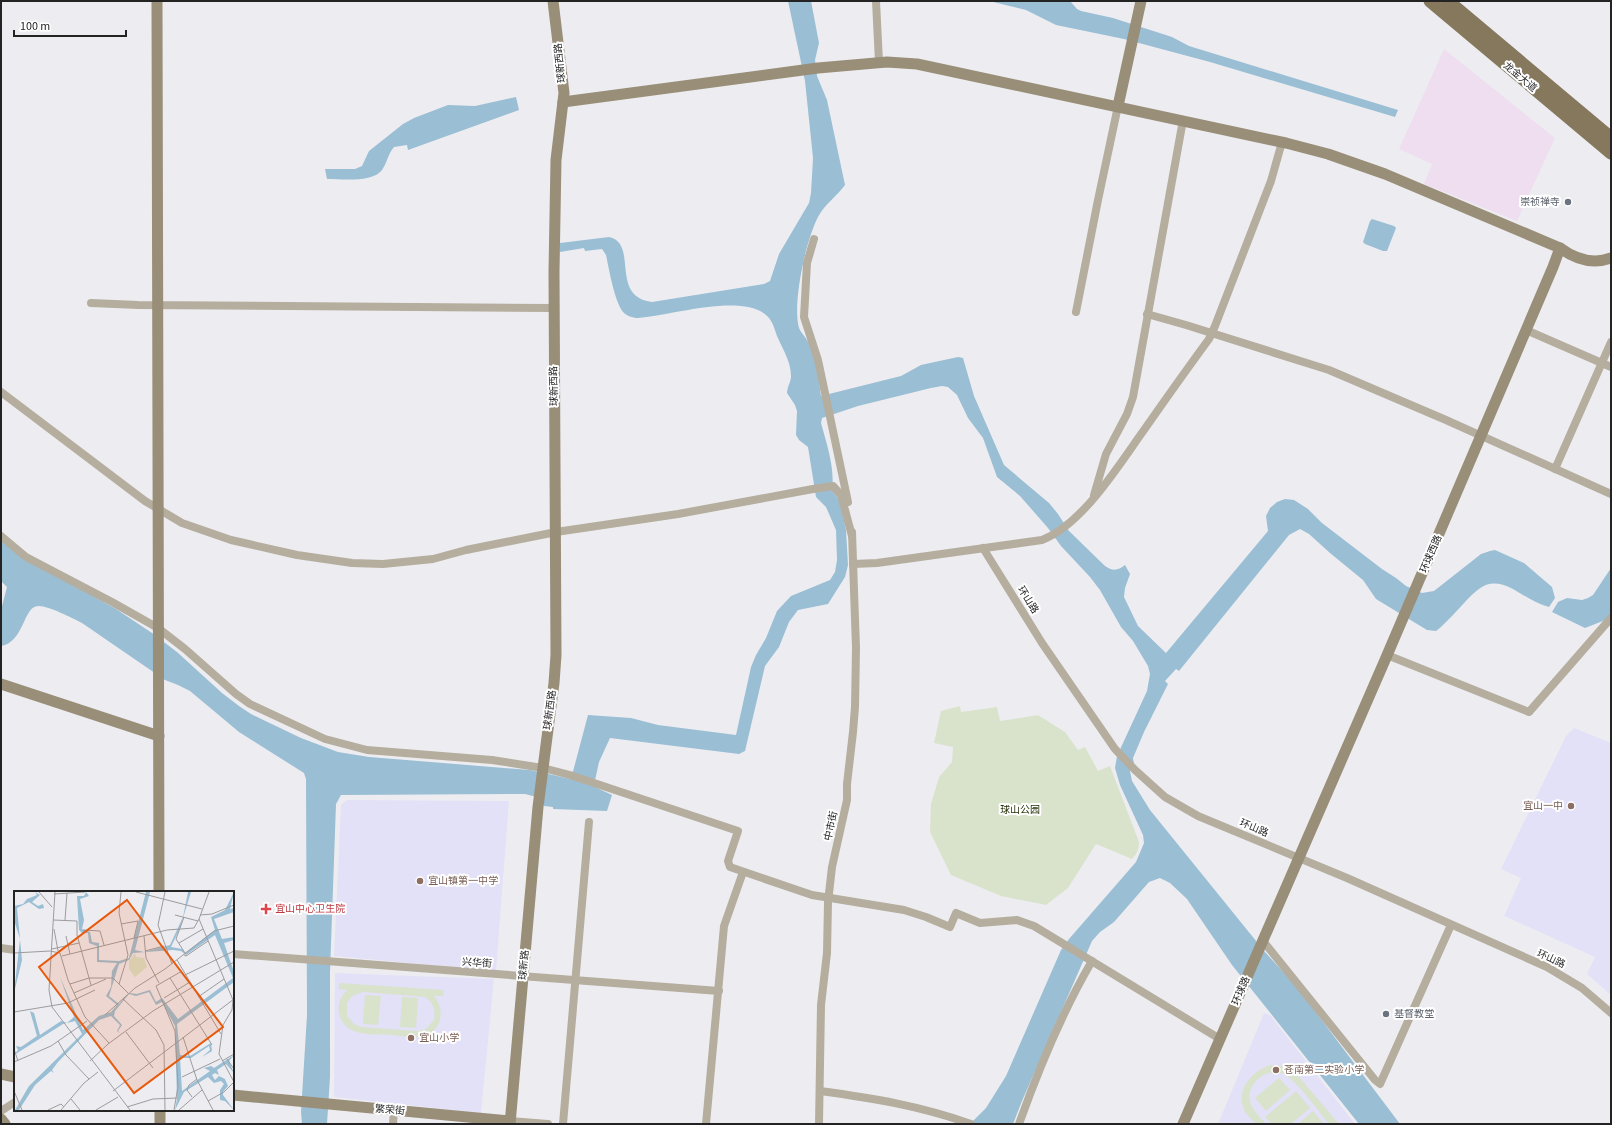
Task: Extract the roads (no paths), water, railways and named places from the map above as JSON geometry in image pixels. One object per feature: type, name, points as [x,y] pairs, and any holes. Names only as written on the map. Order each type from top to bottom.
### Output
[{"type":"main road","name":"龙金大道","points":[[1430,1],[1611,153]]},
{"type":"main road","name":"龙金大道","points":[[1448,1],[1611,138]]},
{"type":"street","points":[[157,1],[159,891]]},
{"type":"street","name":"球新西路","points":[[538,807],[554,683],[556,655],[554,308],[556,160],[563,102],[563,80],[553,1]]},
{"type":"street","points":[[876,1],[879,62]]},
{"type":"street","points":[[1076,312],[1098,200],[1141,1]]},
{"type":"street","points":[[563,102],[818,68],[879,62],[904,62],[930,66],[1282,142],[1334,156],[1385,174],[1560,248],[1594,255],[1611,251]]},
{"type":"street","points":[[1093,499],[1106,454],[1131,403],[1183,120]]},
{"type":"street","points":[[853,564],[1042,540],[1053,536],[1068,527],[1093,499],[1134,444],[1212,333],[1271,182],[1282,142]]},
{"type":"street","points":[[814,239],[807,263],[803,311],[807,330],[816,353],[830,416],[852,520],[852,536]]},
{"type":"street","points":[[1560,248],[1571,256],[1589,260],[1600,261],[1611,258]]},
{"type":"street","name":"环球西路","points":[[1299,858],[1418,584],[1560,248]]},
{"type":"street","points":[[91,303],[158,305],[554,308]]},
{"type":"street","points":[[1148,314],[1329,370],[1555,468],[1611,494]]},
{"type":"street","points":[[1526,330],[1611,367]]},
{"type":"street","points":[[1555,468],[1611,342]]},
{"type":"street","points":[[1,392],[158,509],[195,528],[254,546],[317,558],[368,564],[399,564],[422,561],[466,550],[556,532],[678,514],[833,486],[841,495],[852,536]]},
{"type":"street","points":[[1,536],[26,557],[112,602],[185,649],[242,699],[258,709],[325,739],[367,750],[492,760],[570,775],[598,784],[738,831],[728,861],[730,867],[799,892],[904,910],[950,927],[956,913],[980,923],[1017,920],[1034,926],[1220,1039]]},
{"type":"street","name":"中市街","points":[[819,1124],[821,1005],[827,953],[829,898],[832,867],[847,800],[847,784],[853,732],[856,648],[852,536]]},
{"type":"street","name":"环山路","points":[[983,548],[1042,643],[1115,749],[1135,770],[1165,797],[1185,809],[1451,924],[1559,973],[1586,991],[1611,1013]]},
{"type":"street","points":[[1387,655],[1529,712],[1611,618]]},
{"type":"street","points":[[1,684],[159,736]]},
{"type":"street","name":"球新路","points":[[510,1122],[538,807]]},
{"type":"street","points":[[563,1124],[589,822]]},
{"type":"street","name":"环球路","points":[[1183,1124],[1299,858]]},
{"type":"street","points":[[706,1124],[724,926],[743,872]]},
{"type":"street","points":[[1262,942],[1375,1080],[1380,1084],[1451,924]]},
{"type":"street","points":[[1,948],[14,950]]},
{"type":"street","name":"兴华街","points":[[234,954],[719,991]]},
{"type":"street","points":[[1019,1124],[1029,1095],[1072,994],[1090,960]]},
{"type":"street","points":[[1,1074],[14,1077]]},
{"type":"street","points":[[820,1091],[898,1103],[934,1112],[967,1123]]},
{"type":"street","name":"繁荣街","points":[[234,1095],[510,1122],[548,1124]]},
{"type":"street","points":[[1,1111],[14,1103]]},
{"type":"street","points":[[160,1111],[160,1124]]},
{"type":"street","points":[[394,1111],[394,1124]]},
{"type":"street","points":[[1,1119],[5,1124]]},
{"type":"place","name":"崇祯禅寺","points":[[1568,202]]},
{"type":"place","name":"宜山一中","points":[[1571,806]]},
{"type":"place","name":"宜山镇第一中学","points":[[420,881]]},
{"type":"place","name":"宜山中心卫生院","points":[[266,909]]},
{"type":"place","name":"基督教堂","points":[[1386,1014]]},
{"type":"place","name":"宜山小学","points":[[411,1038]]},
{"type":"place","name":"苍南第二实验小学","points":[[1276,1070]]},
{"type":"park label","name":"球山公园","points":[[1020,810]]}]
